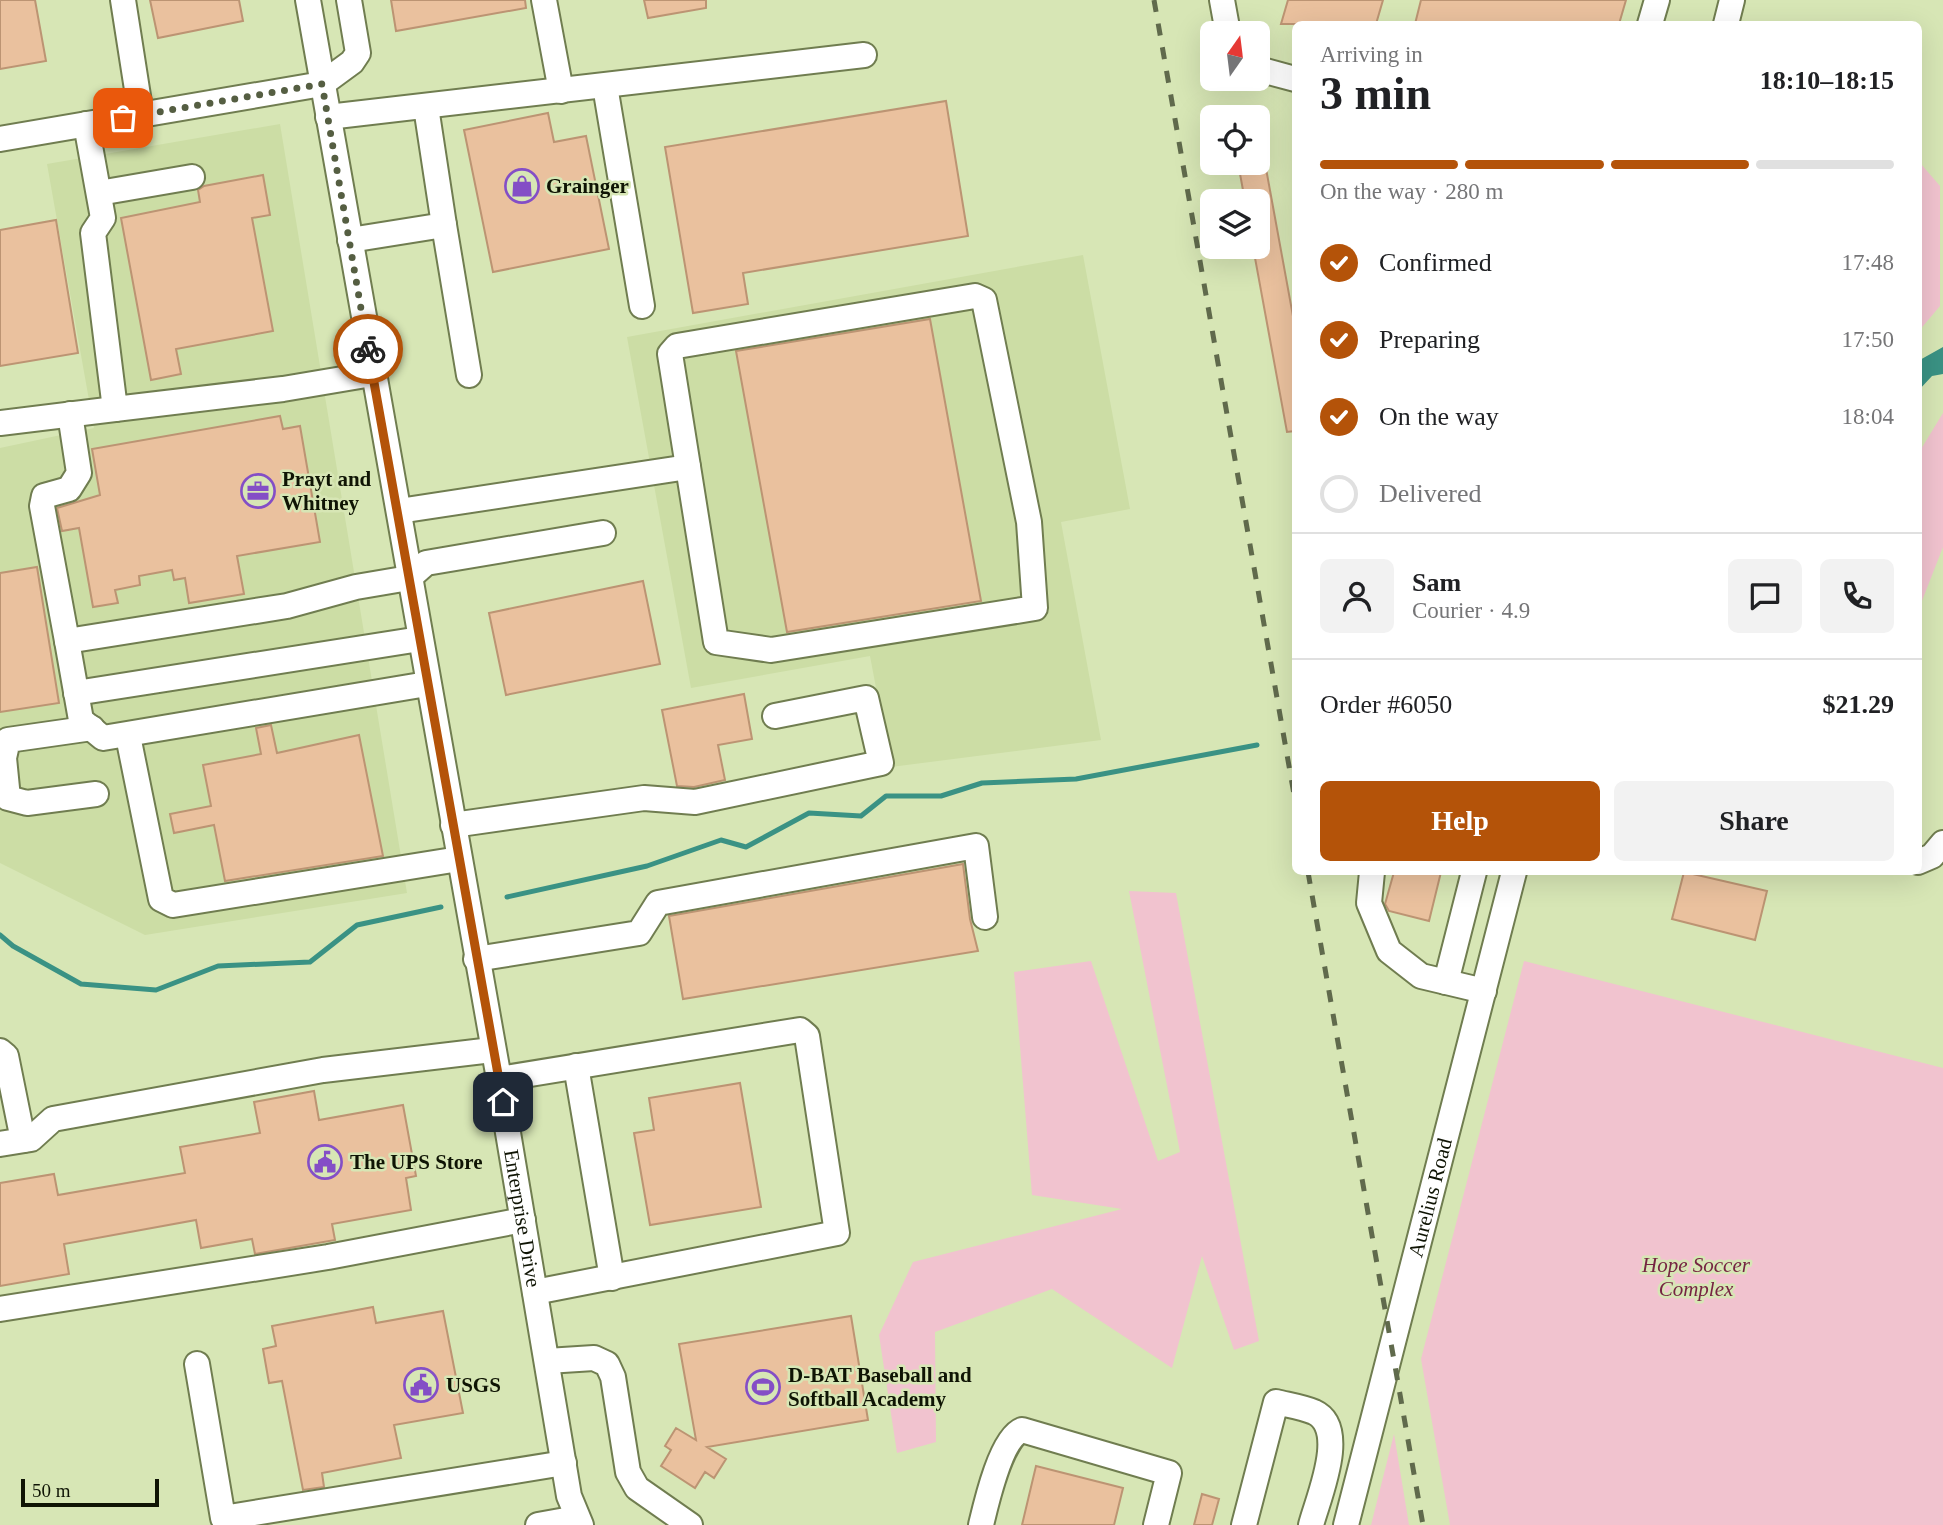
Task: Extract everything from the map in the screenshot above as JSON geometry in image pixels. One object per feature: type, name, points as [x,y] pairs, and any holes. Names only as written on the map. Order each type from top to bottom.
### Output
[{"type":"street","points":[[123,0],[141,115]]},
{"type":"street","name":"Enterprise Drive","points":[[308,0],[372,374],[399,510],[427,684],[499,1079],[564,1463],[579,1522]]},
{"type":"street","points":[[0,139],[322,84],[352,62],[358,53],[349,0]]},
{"type":"street","points":[[544,0],[561,91]]},
{"type":"street","points":[[1222,0],[1225,21]]},
{"type":"street","points":[[1651,21],[1657,0]]},
{"type":"street","points":[[1727,21],[1732,0]]},
{"type":"street","points":[[328,117],[864,55]]},
{"type":"street","points":[[1270,72],[1292,78]]},
{"type":"street","points":[[605,86],[642,306]]},
{"type":"street","points":[[426,107],[469,376]]},
{"type":"street","points":[[86,124],[103,218],[93,233],[115,409]]},
{"type":"street","points":[[99,193],[192,177]]},
{"type":"street","points":[[350,240],[444,225]]},
{"type":"street","points":[[981,297],[984,300],[1029,522],[1035,608],[771,650],[716,642],[688,467],[670,354],[677,345],[981,297]]},
{"type":"street","points":[[0,423],[283,389],[372,374]]},
{"type":"street","points":[[70,414],[79,473],[69,489],[44,496],[42,506],[81,720],[103,738],[128,736],[427,684]]},
{"type":"street","points":[[399,510],[688,467]]},
{"type":"street","points":[[67,641],[287,606],[355,587],[410,578],[426,563],[603,533]]},
{"type":"street","points":[[76,693],[420,639]]},
{"type":"street","points":[[453,825],[644,798],[695,802],[881,763],[866,698],[775,716]]},
{"type":"street","points":[[92,728],[8,740],[4,758],[8,798],[27,803],[96,794]]},
{"type":"street","points":[[128,736],[161,899],[173,905],[459,859]]},
{"type":"street","points":[[1922,860],[1932,856],[1943,843]]},
{"type":"street","points":[[476,958],[639,933],[658,903],[976,846],[985,918]]},
{"type":"street","points":[[1372,875],[1369,903],[1389,951],[1421,976],[1484,991]]},
{"type":"street","points":[[1446,982],[1473,875]]},
{"type":"street","name":"Aurelius Road","points":[[1346,1525],[1513,875]]},
{"type":"street","points":[[499,1079],[800,1030],[807,1036],[838,1233],[536,1292]]},
{"type":"street","points":[[0,1051],[6,1056],[12,1142],[31,1139],[53,1119],[323,1070],[492,1050]]},
{"type":"street","points":[[576,1066],[612,1278]]},
{"type":"street","points":[[0,1309],[328,1257],[523,1220]]},
{"type":"street","points":[[547,1361],[594,1357],[607,1364],[613,1377],[628,1472],[636,1488],[690,1525]]},
{"type":"street","points":[[197,1364],[223,1518],[564,1463]]},
{"type":"street","points":[[1244,1525],[1276,1402],[1316,1412],[1329,1430],[1332,1449],[1311,1525]]},
{"type":"street","points":[[981,1525],[990,1488],[1002,1459],[1016,1433],[1022,1430],[1169,1473],[1156,1525]]},
{"type":"street","points":[[538,1525],[579,1522]]},
{"type":"shaded area","points":[[280,124],[407,893],[145,935],[0,863],[0,448],[94,428],[47,164]]},
{"type":"shaded area","points":[[1083,255],[1130,509],[1061,522],[1101,740],[891,767],[870,656],[691,688],[627,337]]},
{"type":"green space","points":[[1922,165],[1940,186],[1940,306],[1922,327]]},
{"type":"green space","points":[[1943,413],[1943,547],[1922,601],[1922,447]]},
{"type":"green space","points":[[1129,891],[1176,893],[1259,1341],[1234,1350],[1202,1256],[1172,1368],[1052,1289],[935,1332],[936,1442],[897,1453],[879,1335],[913,1262],[1122,1209],[1032,1195],[1014,972],[1091,961],[1158,1161],[1180,1152]]},
{"type":"green space","name":"Hope Soccer Complex","points":[[1524,961],[1943,1068],[1943,1525],[1450,1525],[1421,1359]]},
{"type":"green space","points":[[1394,1434],[1409,1525],[1371,1525]]},
{"type":"water","points":[[1943,347],[1943,374],[1932,376],[1922,387],[1922,359]]},
{"type":"building","points":[[0,0],[35,0],[46,61],[0,69]]},
{"type":"building","points":[[150,0],[239,0],[243,21],[158,38]]},
{"type":"building","points":[[391,0],[525,0],[526,8],[396,31]]},
{"type":"building","points":[[644,0],[706,0],[706,8],[648,18]]},
{"type":"building","points":[[1288,0],[1383,0],[1377,21],[1292,21],[1292,24],[1281,24]]},
{"type":"building","points":[[1421,0],[1626,0],[1620,21],[1416,21]]},
{"type":"building","points":[[946,101],[968,236],[743,273],[748,304],[693,313],[665,147]]},
{"type":"building","points":[[548,113],[554,142],[586,136],[609,249],[493,272],[464,130]]},
{"type":"building","points":[[263,175],[270,215],[252,218],[273,331],[176,349],[181,374],[151,380],[121,218],[200,202],[198,190],[204,186]]},
{"type":"building","points":[[1240,175],[1267,175],[1270,189],[1243,189]]},
{"type":"building","points":[[1270,190],[1292,311],[1292,431],[1287,432],[1255,259],[1270,259]]},
{"type":"building","points":[[56,220],[78,353],[0,366],[0,230]]},
{"type":"building","points":[[930,319],[981,601],[787,632],[736,351]]},
{"type":"building","points":[[280,416],[283,429],[300,426],[320,542],[237,556],[244,594],[189,603],[185,578],[174,580],[172,570],[139,576],[140,585],[115,590],[118,603],[93,607],[79,528],[62,531],[57,508],[100,495],[92,449]]},
{"type":"building","points":[[37,567],[59,703],[0,712],[0,573]]},
{"type":"building","points":[[643,581],[660,664],[506,695],[489,613]]},
{"type":"building","points":[[744,694],[752,739],[718,745],[725,780],[694,787],[677,786],[662,710]]},
{"type":"building","points":[[271,725],[277,753],[359,735],[383,856],[225,881],[214,825],[174,833],[170,814],[211,806],[203,765],[261,754],[256,728]]},
{"type":"building","points":[[963,864],[970,919],[978,951],[683,999],[669,916]]},
{"type":"building","points":[[1393,875],[1440,875],[1429,921],[1389,911],[1385,904]]},
{"type":"building","points":[[1683,875],[1697,875],[1767,891],[1755,940],[1672,919]]},
{"type":"building","points":[[740,1083],[761,1207],[650,1225],[634,1133],[654,1130],[649,1098]]},
{"type":"building","points":[[314,1091],[319,1120],[403,1105],[416,1176],[406,1178],[411,1210],[332,1224],[335,1240],[255,1254],[252,1239],[201,1248],[196,1220],[64,1244],[69,1274],[0,1286],[0,1183],[54,1174],[58,1195],[185,1173],[180,1147],[260,1133],[254,1102]]},
{"type":"building","points":[[373,1307],[376,1323],[443,1311],[463,1413],[394,1425],[401,1458],[322,1473],[324,1487],[303,1490],[282,1381],[269,1383],[263,1349],[276,1346],[272,1326]]},
{"type":"building","points":[[851,1316],[868,1420],[707,1447],[726,1459],[714,1478],[705,1472],[695,1488],[661,1466],[671,1450],[665,1446],[676,1428],[696,1440],[679,1344]]},
{"type":"building","points":[[1036,1466],[1123,1488],[1114,1525],[1022,1525]]},
{"type":"building","points":[[1202,1494],[1219,1499],[1212,1525],[1194,1525]]},
{"type":"waterway","points":[[507,897],[647,866],[721,840],[746,847],[809,813],[861,816],[886,796],[941,796],[982,783],[1076,779],[1257,745]]},
{"type":"waterway","points":[[0,935],[13,946],[81,984],[156,990],[218,966],[310,962],[357,925],[441,907]]},
{"type":"railway","points":[[1154,0],[1292,783]]},
{"type":"railway","points":[[1309,875],[1423,1525]]},
{"type":"way so far","points":[[123,118],[322,84],[368,349]]},
{"type":"place","name":"Grainger","points":[[522,186]]},
{"type":"place","name":"Prayt and Whitney","points":[[258,491]]},
{"type":"place","name":"The UPS Store","points":[[325,1162]]},
{"type":"place","name":"USGS","points":[[421,1385]]},
{"type":"place","name":"D-BAT Baseball and Softball Academy","points":[[763,1387]]},
{"type":"route","points":[[368,349],[399,510],[427,684],[503,1102]]}]
